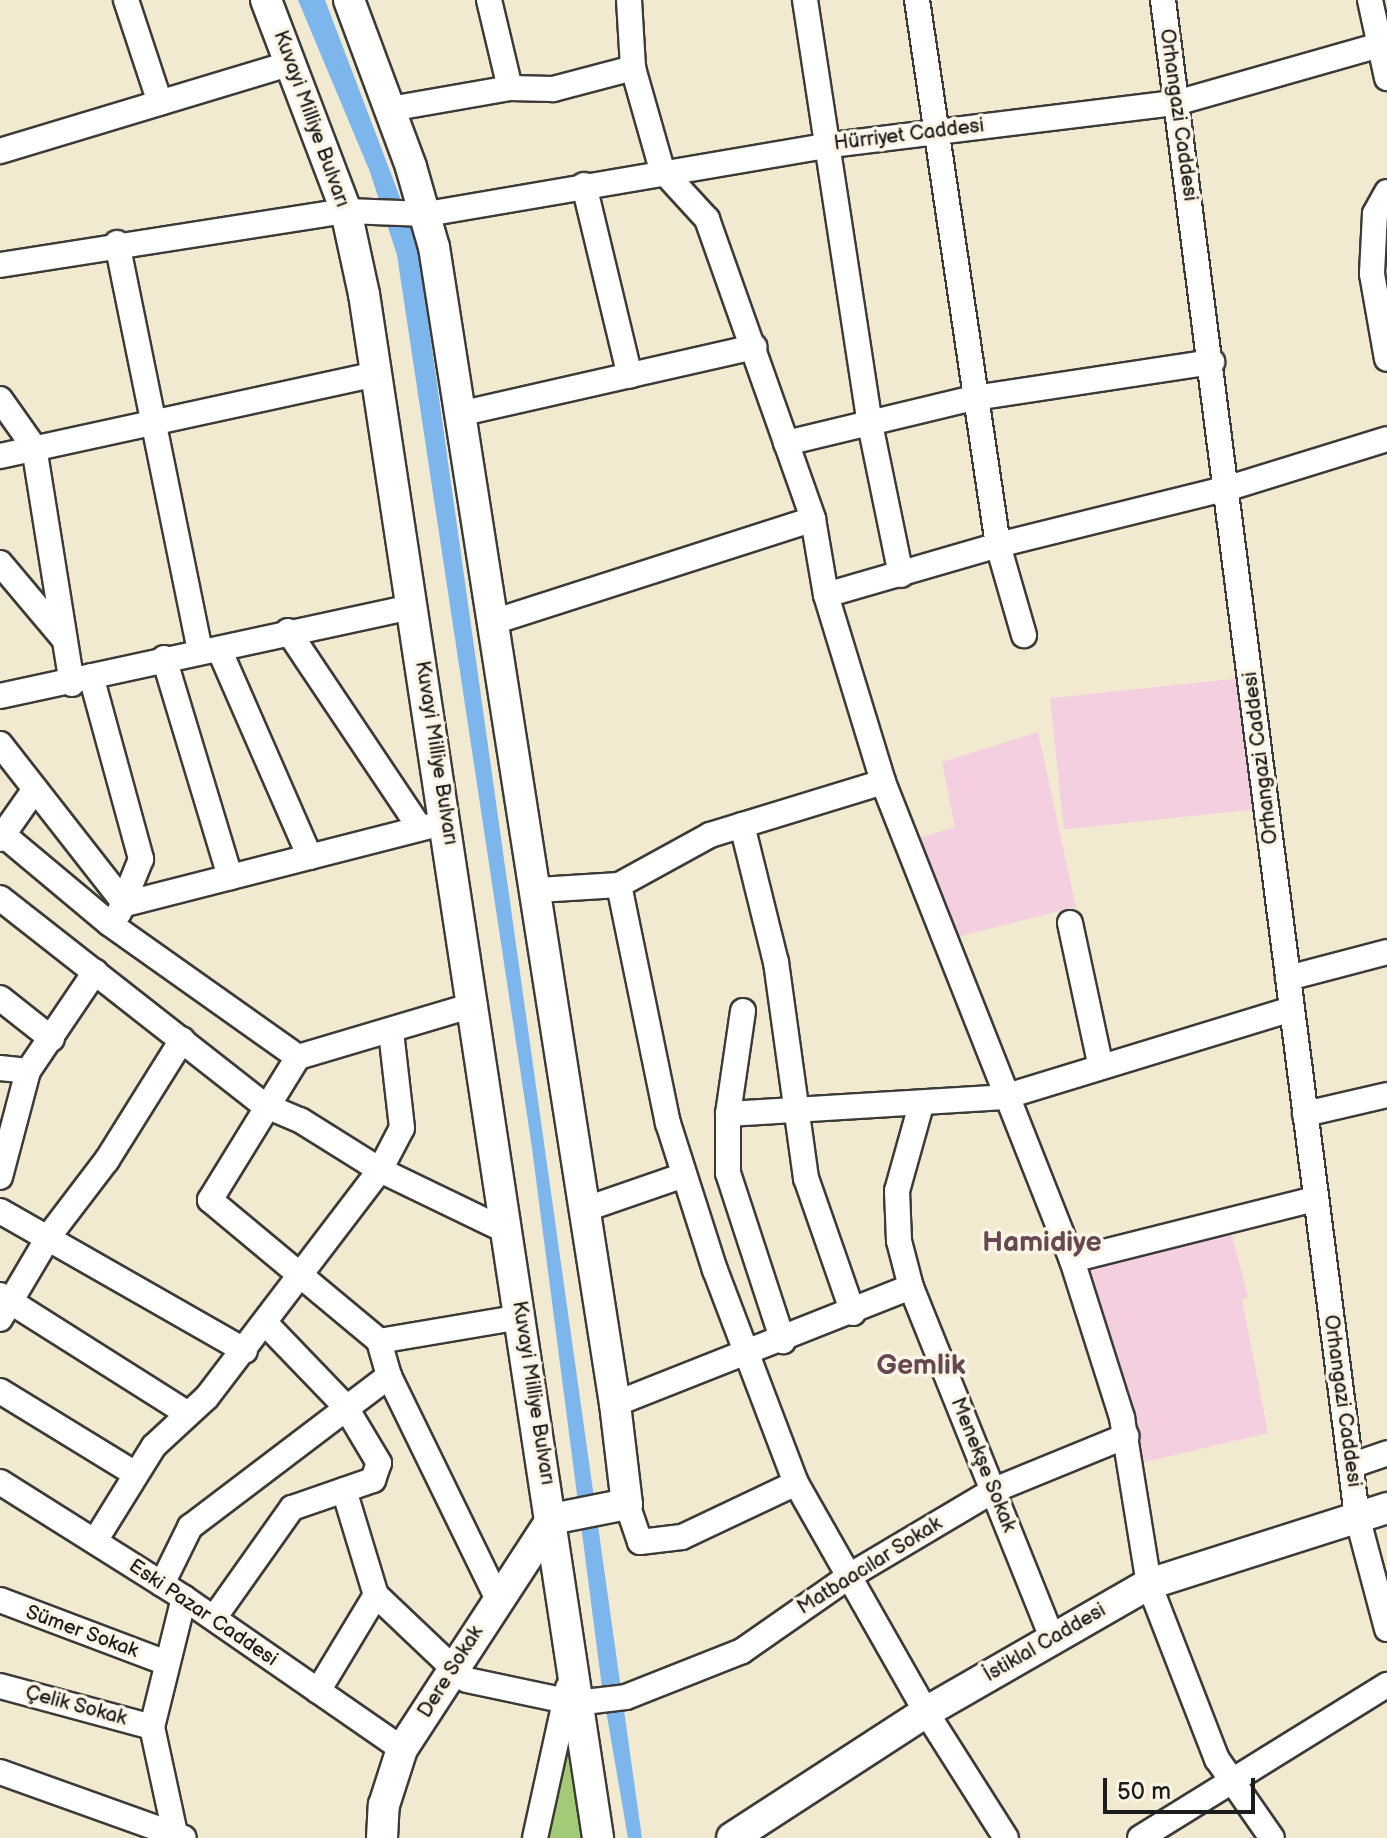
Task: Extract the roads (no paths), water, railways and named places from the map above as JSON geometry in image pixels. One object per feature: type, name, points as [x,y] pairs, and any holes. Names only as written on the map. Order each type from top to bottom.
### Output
[{"type":"main road","name":"Kuvayi Milliye Bulvarı","points":[[266,0],[346,211],[376,374],[413,607],[434,825],[474,1005],[521,1317],[563,1517],[586,1695],[598,1838]]},
{"type":"main road","points":[[349,0],[427,214],[538,890],[615,1404],[617,1506],[563,1517]]},
{"type":"main road","name":"İstiklal Caddesi","points":[[732,1838],[926,1712],[1149,1584],[1387,1508]]},
{"type":"main road","name":"Dere Sokak","points":[[382,1838],[384,1805],[402,1749],[498,1599],[563,1517]]},
{"type":"street","points":[[126,0],[160,103]]},
{"type":"street","points":[[489,0],[510,88]]},
{"type":"street","points":[[629,0],[633,68],[662,170],[707,219],[813,519],[826,595],[883,782],[1004,1097],[1072,1260],[1126,1436],[1149,1584],[1217,1759],[1272,1838]]},
{"type":"street","points":[[805,0],[824,146],[870,424],[901,575]]},
{"type":"street","points":[[917,0],[933,131],[998,545],[1024,635]]},
{"type":"street","name":"Orhangazi Caddesi","points":[[1163,0],[1229,488],[1291,1009],[1353,1465],[1357,1516],[1387,1629]]},
{"type":"street","points":[[1370,0],[1383,44],[1387,78]]},
{"type":"street","name":"Hürriyet Caddesi","points":[[0,265],[117,243],[346,211],[427,214],[662,170],[933,131],[1176,103],[1383,44]]},
{"type":"street","points":[[0,151],[291,63]]},
{"type":"street","points":[[390,109],[510,88],[553,89],[633,68]]},
{"type":"street","points":[[584,185],[630,376]]},
{"type":"street","points":[[1387,192],[1375,214],[1372,274],[1387,359]]},
{"type":"street","points":[[117,243],[209,651],[310,857]]},
{"type":"street","points":[[459,414],[754,347]]},
{"type":"street","points":[[786,443],[974,398],[1212,362]]},
{"type":"street","points":[[0,456],[34,447],[157,426],[376,374]]},
{"type":"street","points":[[0,399],[34,447],[66,641],[141,859],[125,904],[110,924]]},
{"type":"street","points":[[826,595],[998,545],[1229,488],[1387,439]]},
{"type":"street","points":[[493,622],[813,519]]},
{"type":"street","points":[[0,563],[66,641]]},
{"type":"street","points":[[0,696],[288,631],[413,607]]},
{"type":"street","points":[[125,904],[434,825],[288,631]]},
{"type":"street","points":[[164,658],[230,877]]},
{"type":"street","points":[[0,744],[125,904]]},
{"type":"street","points":[[538,890],[619,885],[710,835],[883,782]]},
{"type":"street","points":[[35,789],[1,836],[110,924],[298,1057]]},
{"type":"street","points":[[742,825],[776,962],[806,1178],[853,1313]]},
{"type":"street","points":[[619,885],[668,1123],[748,1356],[796,1483],[851,1575],[926,1712],[1006,1838]]},
{"type":"street","points":[[0,898],[264,1105],[300,1120],[380,1170],[508,1232]]},
{"type":"street","points":[[1070,923],[1101,1067]]},
{"type":"street","points":[[1288,978],[1387,952]]},
{"type":"street","points":[[0,1177],[28,1071],[95,972]]},
{"type":"street","points":[[0,998],[52,1039]]},
{"type":"street","points":[[474,1005],[298,1057],[264,1105],[210,1200],[301,1271],[379,1341],[389,1376],[498,1599]]},
{"type":"street","points":[[728,1114],[921,1105],[1004,1097],[1291,1009]]},
{"type":"street","points":[[743,1011],[728,1114],[728,1173],[783,1341]]},
{"type":"street","points":[[95,1541],[134,1473],[245,1351],[301,1271],[380,1170],[402,1128],[391,1031]]},
{"type":"street","points":[[182,1040],[107,1160],[49,1236],[3,1305],[188,1414]]},
{"type":"street","points":[[0,1068],[28,1071]]},
{"type":"street","points":[[1305,1114],[1387,1095]]},
{"type":"street","name":"Menekşe Sokak","points":[[921,1105],[897,1191],[899,1241],[911,1287],[1052,1638]]},
{"type":"street","points":[[586,1209],[684,1175]]},
{"type":"street","points":[[1072,1260],[1315,1199]]},
{"type":"street","points":[[0,1211],[49,1236],[245,1351]]},
{"type":"street","points":[[615,1404],[748,1356],[911,1287]]},
{"type":"street","points":[[379,1341],[521,1317]]},
{"type":"street","points":[[214,1618],[292,1508],[373,1480],[379,1463],[345,1406],[266,1324]]},
{"type":"street","points":[[162,1584],[190,1527],[345,1406],[389,1376]]},
{"type":"street","points":[[0,1391],[134,1473]]},
{"type":"street","name":"Matbaacılar Sokak","points":[[586,1695],[682,1679],[742,1651],[851,1575],[994,1490],[1126,1436]]},
{"type":"street","points":[[1353,1465],[1387,1453]]},
{"type":"street","name":"Eski Pazar Caddesi","points":[[0,1482],[184,1598],[402,1749]]},
{"type":"street","points":[[617,1506],[640,1542],[682,1537],[796,1483]]},
{"type":"street","points":[[344,1490],[376,1595],[467,1680],[586,1695],[535,1838]]},
{"type":"street","points":[[318,1691],[376,1595]]},
{"type":"street","points":[[178,1836],[152,1727],[164,1662],[184,1598]]},
{"type":"street","name":"Sümer Sokak","points":[[0,1600],[164,1662]]},
{"type":"street","points":[[1140,1838],[1387,1685]]},
{"type":"street","name":"Çelik Sokak","points":[[0,1686],[152,1727]]},
{"type":"street","points":[[0,1772],[178,1836]]},
{"type":"water","points":[[298,0],[325,0],[417,242],[642,1838],[628,1838],[602,1687],[532,1148],[397,255],[370,172]]},
{"type":"district","name":"Hamidiye","points":[[1042,1243]]},
{"type":"district","name":"Gemlik","points":[[921,1366]]}]
